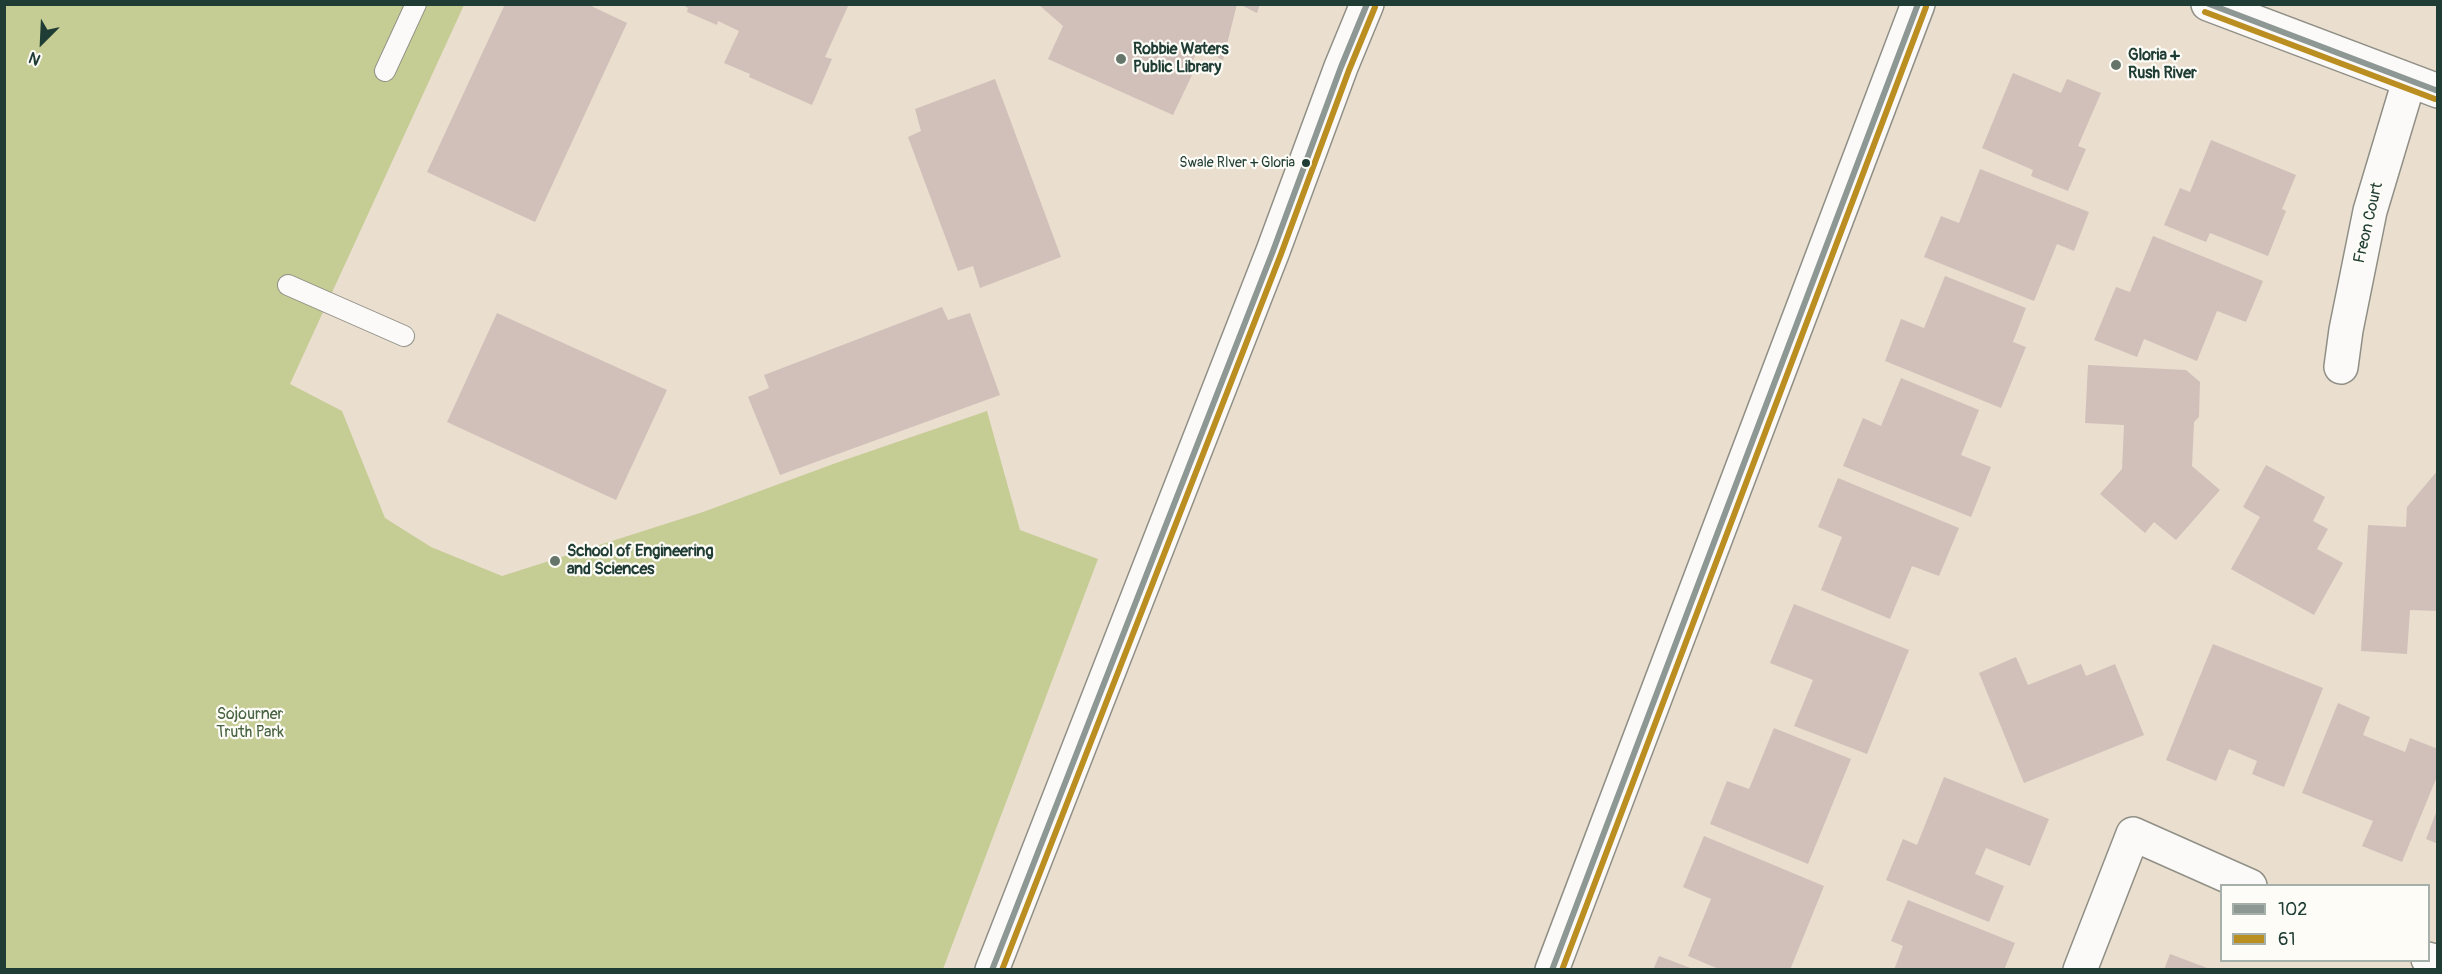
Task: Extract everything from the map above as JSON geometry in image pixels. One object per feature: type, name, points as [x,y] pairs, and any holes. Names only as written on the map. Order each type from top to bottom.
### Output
[{"type":"street","points":[[992,969],[1273,252],[1341,67],[1367,4]]},
{"type":"street","points":[[1552,969],[1918,4]]},
{"type":"street","points":[[2208,4],[2423,86]]},
{"type":"street","name":"Freon Court","points":[[2341,368],[2346,330],[2370,211],[2423,86]]},
{"type":"street","points":[[2080,969],[2133,834],[2248,884]]},
{"type":"lane","points":[[385,71],[416,4]]},
{"type":"lane","points":[[288,285],[404,336]]},
{"type":"green space","name":"Sojourner Truth Park","points":[[7,5],[464,5],[290,384],[342,411],[385,518],[431,547],[502,576],[703,512],[987,411],[1020,530],[1098,559],[943,969],[5,970],[4,10]]},
{"type":"building","points":[[505,4],[587,4],[627,23],[535,222],[427,172]]},
{"type":"building","points":[[681,4],[849,4],[825,57],[832,59],[812,105],[749,77],[750,74],[724,63],[739,31],[718,21],[717,25],[687,12],[688,8]]},
{"type":"building","name":"Robbie Waters Public Library","points":[[1038,4],[1237,4],[1223,60],[1199,48],[1187,72],[1192,75],[1173,115],[1048,59],[1063,26]]},
{"type":"building","name":"Robbie Waters Public Library","points":[[1239,4],[1260,4],[1257,13]]},
{"type":"building","points":[[2013,73],[2061,93],[2067,79],[2101,93],[2078,146],[2086,149],[2068,191],[2031,176],[2033,170],[1982,148]]},
{"type":"building","points":[[995,79],[1061,257],[980,288],[973,266],[958,271],[908,137],[921,131],[915,109]]},
{"type":"building","points":[[2211,140],[2296,175],[2282,209],[2286,211],[2268,256],[2210,233],[2206,242],[2164,225],[2180,188],[2190,192]]},
{"type":"building","points":[[1980,169],[2089,212],[2074,251],[2057,244],[2034,301],[1924,257],[1941,216],[1959,223]]},
{"type":"building","points":[[2153,236],[2263,281],[2246,322],[2217,311],[2197,361],[2144,339],[2137,357],[2094,340],[2116,287],[2130,292]]},
{"type":"building","points":[[1945,276],[2026,308],[2013,342],[2026,347],[2001,408],[1885,361],[1901,319],[1924,328]]},
{"type":"building","points":[[942,307],[948,320],[970,313],[1000,395],[780,475],[748,397],[769,388],[764,375]]},
{"type":"building","points":[[497,313],[667,390],[616,500],[447,422]]},
{"type":"building","points":[[2088,365],[2186,370],[2200,382],[2199,417],[2194,422],[2192,466],[2220,490],[2176,540],[2154,522],[2145,533],[2100,494],[2122,469],[2124,425],[2085,423]]},
{"type":"building","points":[[1901,378],[1979,410],[1961,455],[1991,467],[1971,517],[1843,466],[1863,418],[1881,426]]},
{"type":"building","points":[[2266,465],[2325,497],[2313,521],[2328,529],[2317,549],[2343,563],[2314,615],[2231,569],[2260,517],[2243,507]]},
{"type":"building","points":[[2438,470],[2438,611],[2410,610],[2407,654],[2361,651],[2368,525],[2406,527],[2407,507]]},
{"type":"building","points":[[1838,478],[1959,528],[1939,576],[1912,566],[1890,619],[1821,590],[1842,537],[1818,527]]},
{"type":"building","points":[[1794,604],[1909,650],[1867,754],[1794,726],[1813,680],[1770,663]]},
{"type":"building","points":[[2213,644],[2323,688],[2284,787],[2252,774],[2257,761],[2229,749],[2216,781],[2166,760]]},
{"type":"building","points":[[2016,657],[2028,685],[2081,664],[2086,676],[2115,664],[2144,735],[2024,783],[1979,673]]},
{"type":"building","points":[[2338,703],[2370,717],[2363,735],[2405,752],[2410,738],[2438,749],[2438,774],[2402,862],[2362,846],[2373,821],[2302,793]]},
{"type":"building","points":[[1774,728],[1851,759],[1808,864],[1710,824],[1727,781],[1749,789]]},
{"type":"building","points":[[1944,777],[2049,819],[2030,866],[1986,848],[1975,874],[2004,886],[1989,922],[1886,880],[1903,839],[1917,845]]},
{"type":"building","points":[[2438,810],[2438,844],[2426,839]]},
{"type":"building","points":[[1704,836],[1824,886],[1790,970],[1721,970],[1688,956],[1711,899],[1683,887]]},
{"type":"building","points":[[1908,900],[2015,943],[2004,970],[1894,970],[1903,946],[1891,941]]},
{"type":"building","points":[[2170,954],[2210,969],[2210,970],[2164,970]]},
{"type":"building","points":[[1659,956],[1693,969],[1693,970],[1653,970]]},
{"type":"transit line","name":"102","points":[[992,970],[1367,4]]},
{"type":"transit line","name":"102","points":[[1552,970],[1918,4]]},
{"type":"transit line","name":"102","points":[[2209,4],[2438,91]]},
{"type":"transit line","name":"61","points":[[1002,970],[1375,7]]},
{"type":"transit line","name":"61","points":[[1562,970],[1926,7]]},
{"type":"transit line","name":"61","points":[[2205,12],[2435,99]]},
{"type":"place","name":"Robbie Waters Public Library","points":[[1121,59]]},
{"type":"place","name":"Gloria + Rush River","points":[[2116,65]]},
{"type":"place","name":"Swale RIver + Gloria","points":[[1306,163]]},
{"type":"place","name":"School of Engineering and Sciences","points":[[555,561]]}]
